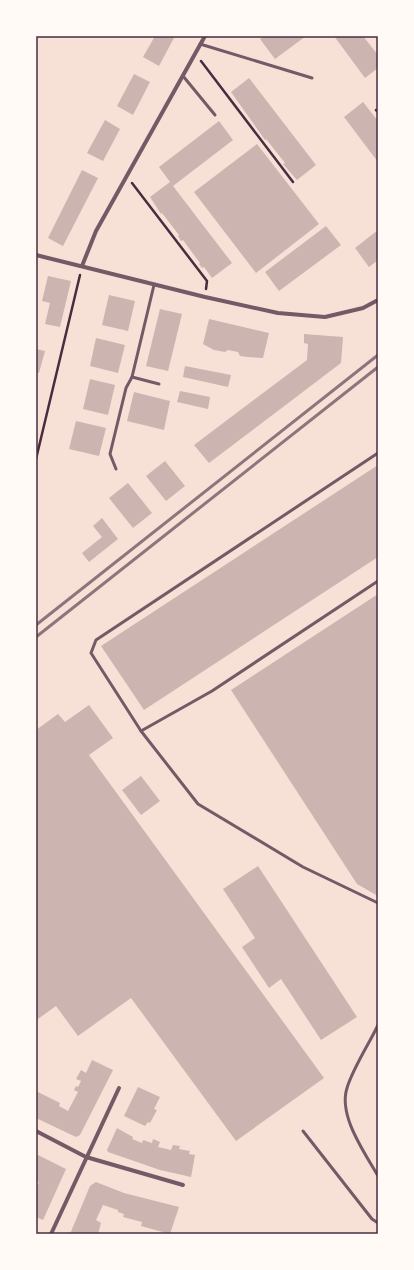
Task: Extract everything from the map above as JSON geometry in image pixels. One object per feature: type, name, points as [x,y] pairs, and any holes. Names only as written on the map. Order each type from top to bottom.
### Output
[{"type":"street","points":[[82,266],[96,231],[205,36]]},
{"type":"street","points":[[36,255],[154,285],[278,313],[325,316],[363,308],[378,300]]},
{"type":"street","points":[[51,1234],[119,1088]]},
{"type":"street","points":[[36,1132],[86,1157],[183,1185]]},
{"type":"lane","points":[[200,44],[312,78]]},
{"type":"lane","points":[[183,76],[215,115]]},
{"type":"lane","points":[[116,469],[110,454],[126,388],[132,377],[154,285]]},
{"type":"lane","points":[[132,377],[159,384]]},
{"type":"lane","points":[[378,453],[96,640],[91,652],[141,731],[198,804],[303,867],[378,902]]},
{"type":"lane","points":[[141,731],[212,691],[378,581]]},
{"type":"lane","points":[[378,1025],[347,1089],[346,1111],[352,1130],[378,1176]]},
{"type":"lane","points":[[303,1131],[372,1219],[378,1223]]},
{"type":"path","points":[[195,53],[293,182]]},
{"type":"path","points":[[127,176],[207,281],[205,297]]},
{"type":"path","points":[[36,459],[82,266]]},
{"type":"building","points":[[155,36],[175,36],[159,66],[143,57]]},
{"type":"building","points":[[264,36],[306,36],[275,59],[260,39]]},
{"type":"building","points":[[334,36],[363,36],[378,55],[378,68],[365,78]]},
{"type":"building","points":[[134,74],[150,82],[133,115],[117,106]]},
{"type":"building","points":[[249,78],[316,165],[297,180],[283,164],[285,163],[266,139],[265,140],[231,92]]},
{"type":"building","points":[[363,102],[378,121],[378,162],[344,117]]},
{"type":"building","points":[[105,120],[120,129],[103,161],[87,153]]},
{"type":"building","points":[[219,121],[233,140],[173,186],[232,263],[212,278],[204,267],[202,268],[183,240],[181,241],[178,236],[179,235],[162,213],[161,214],[150,197],[170,182],[159,167]]},
{"type":"building","points":[[257,144],[319,224],[256,273],[194,192]]},
{"type":"building","points":[[82,170],[98,178],[63,246],[48,238]]},
{"type":"building","points":[[326,226],[341,245],[279,291],[265,272]]},
{"type":"building","points":[[378,230],[378,260],[369,267],[355,248]]},
{"type":"building","points":[[48,276],[71,281],[60,327],[45,324],[50,303],[42,301]]},
{"type":"building","points":[[109,295],[135,301],[128,331],[102,325]]},
{"type":"building","points":[[160,309],[182,314],[168,371],[146,366]]},
{"type":"building","points":[[209,319],[269,333],[263,358],[240,356],[238,352],[228,350],[225,352],[214,350],[203,344]]},
{"type":"building","points":[[304,334],[343,337],[341,363],[209,463],[194,445],[307,360],[308,344],[304,343]]},
{"type":"building","points":[[96,338],[125,345],[118,373],[90,366]]},
{"type":"building","points":[[36,349],[45,351],[39,373],[36,372]]},
{"type":"building","points":[[185,366],[231,375],[228,387],[183,377]]},
{"type":"building","points":[[90,379],[115,385],[108,415],[83,409]]},
{"type":"building","points":[[180,391],[210,397],[208,409],[177,402]]},
{"type":"building","points":[[134,392],[170,401],[164,430],[127,421]]},
{"type":"building","points":[[76,421],[106,428],[99,456],[69,449]]},
{"type":"building","points":[[165,461],[185,486],[166,501],[146,476]]},
{"type":"building","points":[[378,465],[378,557],[144,710],[101,646]]},
{"type":"building","points":[[128,483],[152,513],[133,528],[109,498]]},
{"type":"building","points":[[102,518],[118,539],[89,562],[82,553],[102,537],[93,526]]},
{"type":"building","points":[[378,594],[378,896],[357,884],[231,690]]},
{"type":"building","points":[[89,705],[113,738],[89,755],[324,1078],[236,1141],[131,998],[78,1036],[56,1006],[38,1019],[36,1015],[36,730],[58,714],[65,722]]},
{"type":"building","points":[[141,776],[160,801],[141,815],[122,790]]},
{"type":"building","points":[[258,866],[357,1017],[321,1040],[281,979],[269,988],[242,947],[255,938],[223,889]]},
{"type":"building","points":[[92,1060],[113,1070],[80,1135],[76,1137],[36,1118],[36,1091],[60,1103],[59,1106],[68,1111],[78,1092],[74,1090],[76,1086],[78,1087],[81,1081],[76,1079],[81,1070],[86,1073]]},
{"type":"building","points":[[138,1087],[160,1097],[154,1109],[157,1110],[150,1123],[148,1122],[145,1126],[124,1116]]},
{"type":"building","points":[[117,1128],[133,1137],[132,1139],[142,1143],[143,1140],[152,1143],[153,1139],[160,1142],[158,1147],[171,1150],[173,1145],[180,1146],[179,1149],[190,1151],[189,1154],[195,1155],[191,1177],[160,1170],[108,1152],[107,1150]]},
{"type":"building","points":[[36,1154],[66,1169],[43,1220],[36,1217],[36,1189],[39,1182],[36,1181]]},
{"type":"building","points":[[96,1182],[124,1193],[179,1207],[170,1234],[141,1226],[142,1222],[123,1217],[124,1214],[118,1212],[118,1210],[103,1205],[96,1220],[101,1223],[98,1234],[70,1234],[90,1186]]},
{"type":"railway","points":[[36,625],[378,355]]},
{"type":"railway","points":[[36,637],[378,367]]}]
